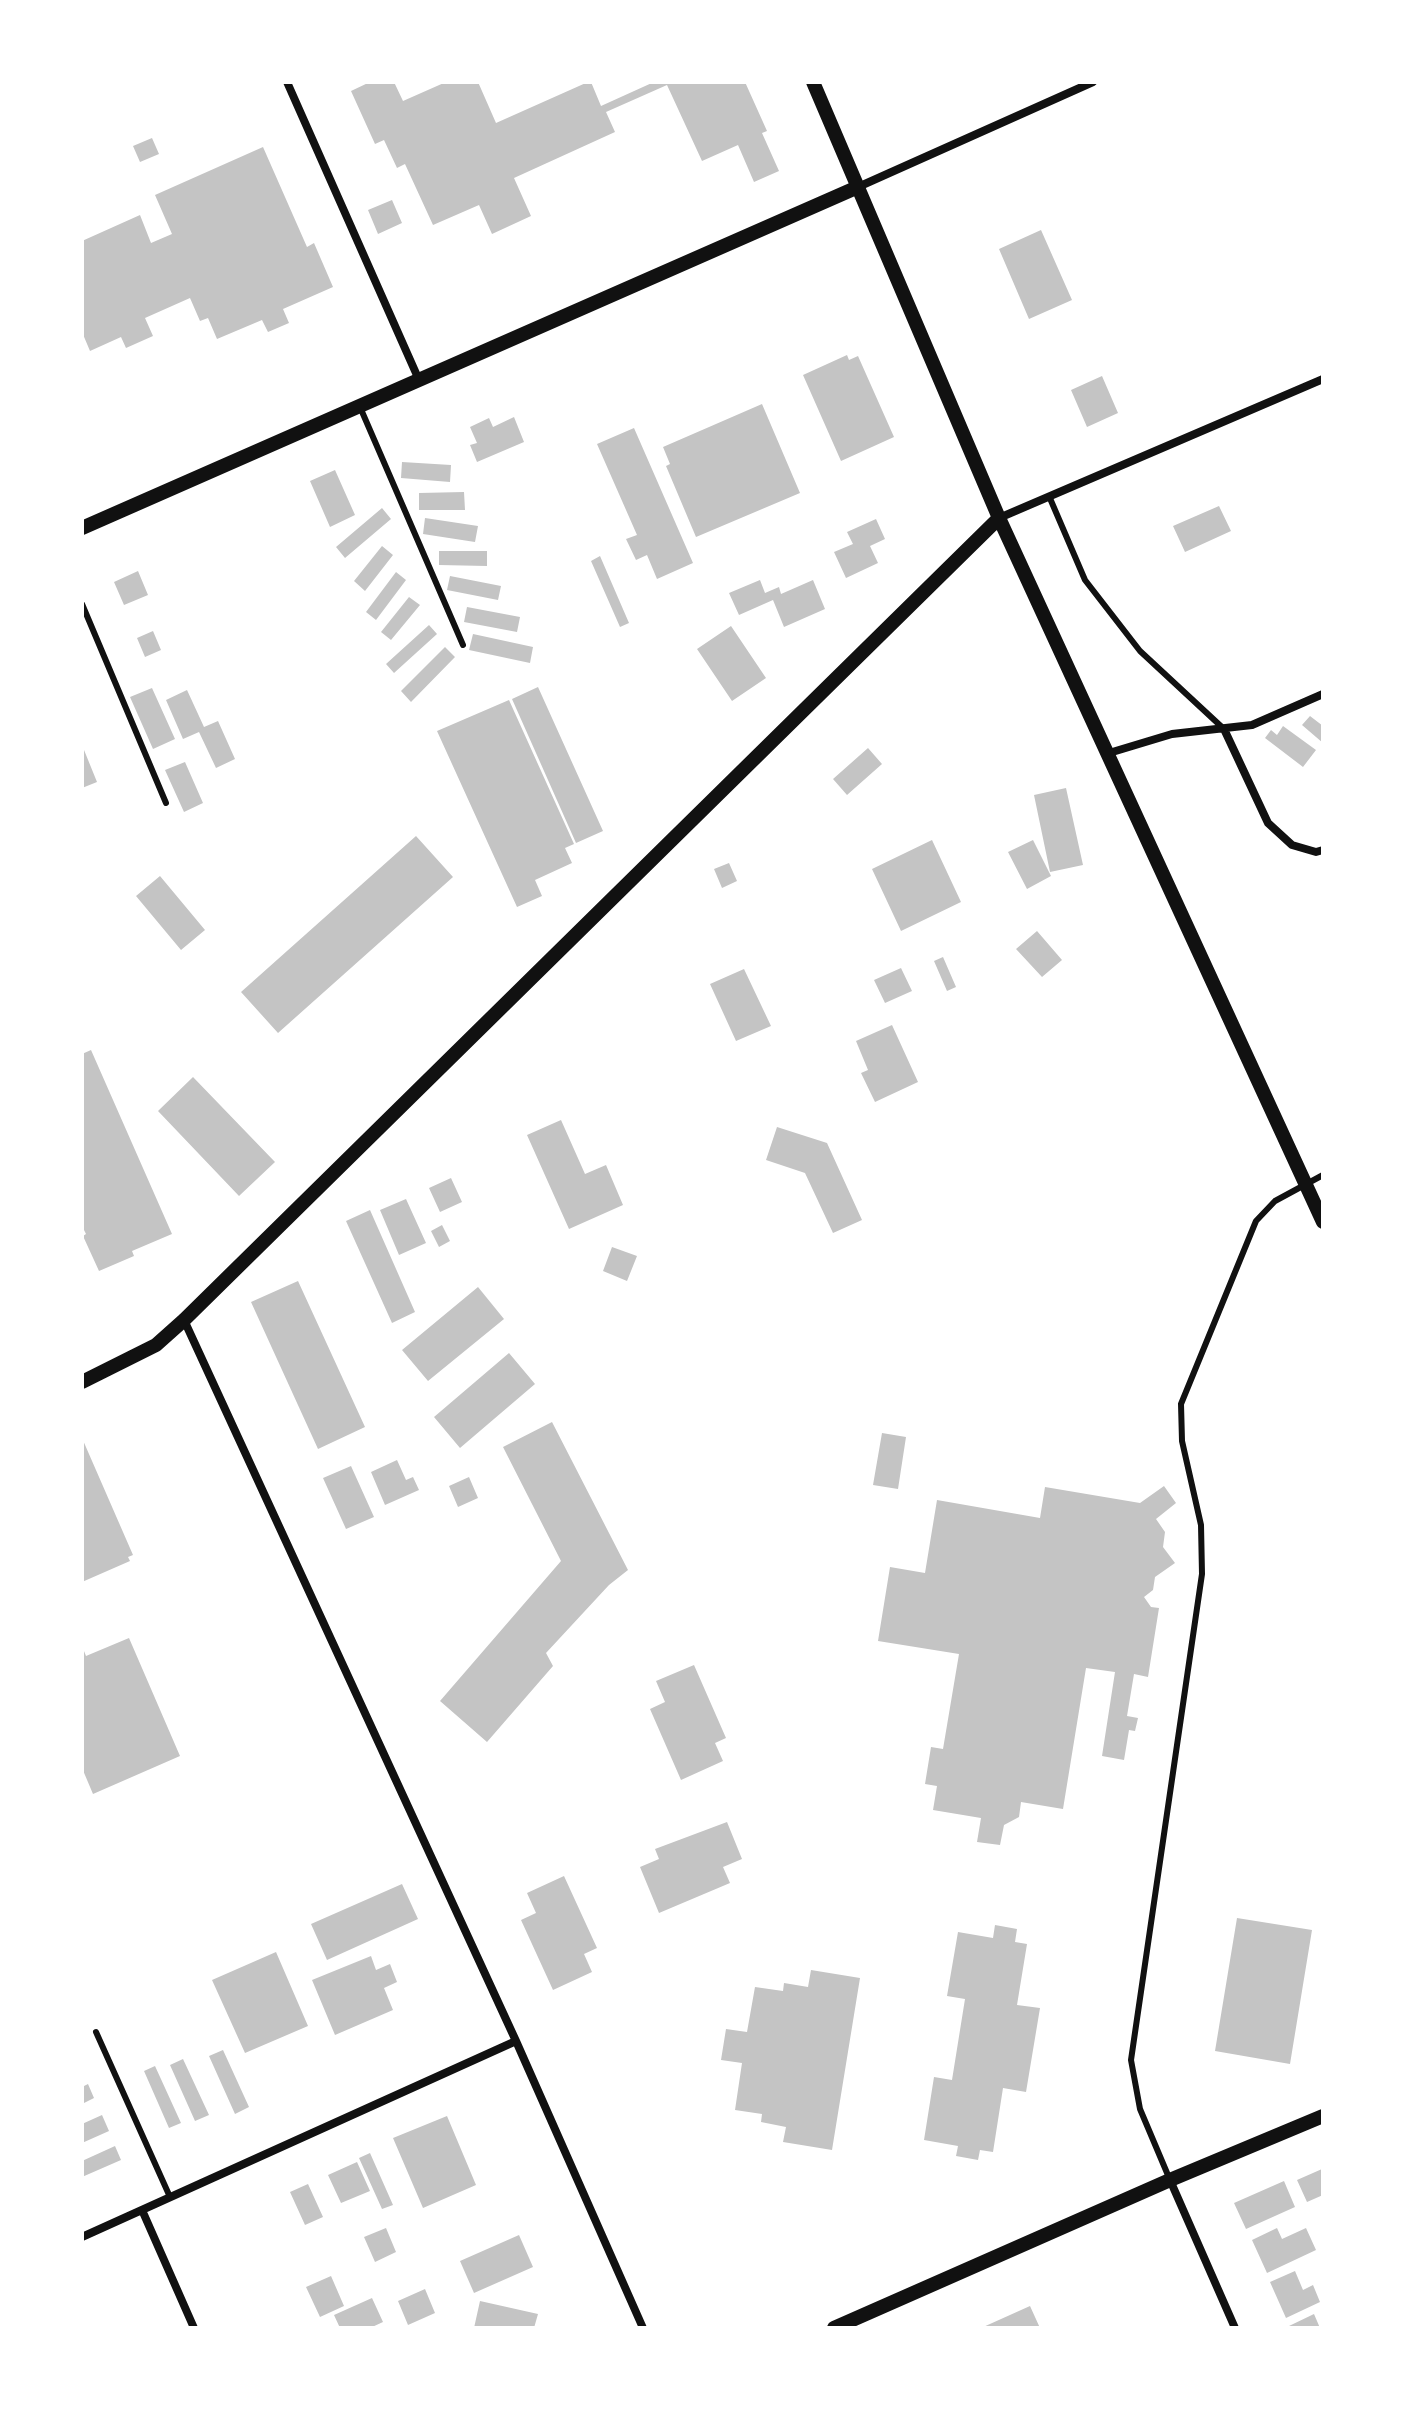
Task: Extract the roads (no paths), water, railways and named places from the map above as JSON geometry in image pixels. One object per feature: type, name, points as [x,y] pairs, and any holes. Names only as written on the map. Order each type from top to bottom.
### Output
[{"type":"street","points":[[287,82],[419,380]]},
{"type":"street","points":[[813,82],[999,518],[1323,1222]]},
{"type":"street","points":[[82,528],[1093,82]]},
{"type":"street","points":[[82,1382],[156,1345],[184,1320],[999,518],[1323,379]]},
{"type":"street","points":[[1109,753],[1172,734],[1252,725],[1323,694]]},
{"type":"street","points":[[1224,729],[1268,823],[1292,845],[1316,852],[1323,850]]},
{"type":"street","points":[[184,1320],[516,2041],[643,2328]]},
{"type":"street","points":[[82,2237],[516,2041]]},
{"type":"street","points":[[834,2328],[1170,2180],[1322,2120]]},
{"type":"street","points":[[1170,2180],[1235,2328]]},
{"type":"street","points":[[142,2210],[194,2328]]},
{"type":"lane","points":[[360,407],[463,645]]},
{"type":"lane","points":[[1049,496],[1085,580],[1140,651],[1224,729]]},
{"type":"lane","points":[[82,604],[166,803]]},
{"type":"lane","points":[[1170,2180],[1140,2109],[1131,2060],[1202,1574],[1201,1525],[1182,1441],[1181,1404],[1256,1221],[1275,1201],[1323,1175]]},
{"type":"lane","points":[[96,2032],[170,2197]]}]
